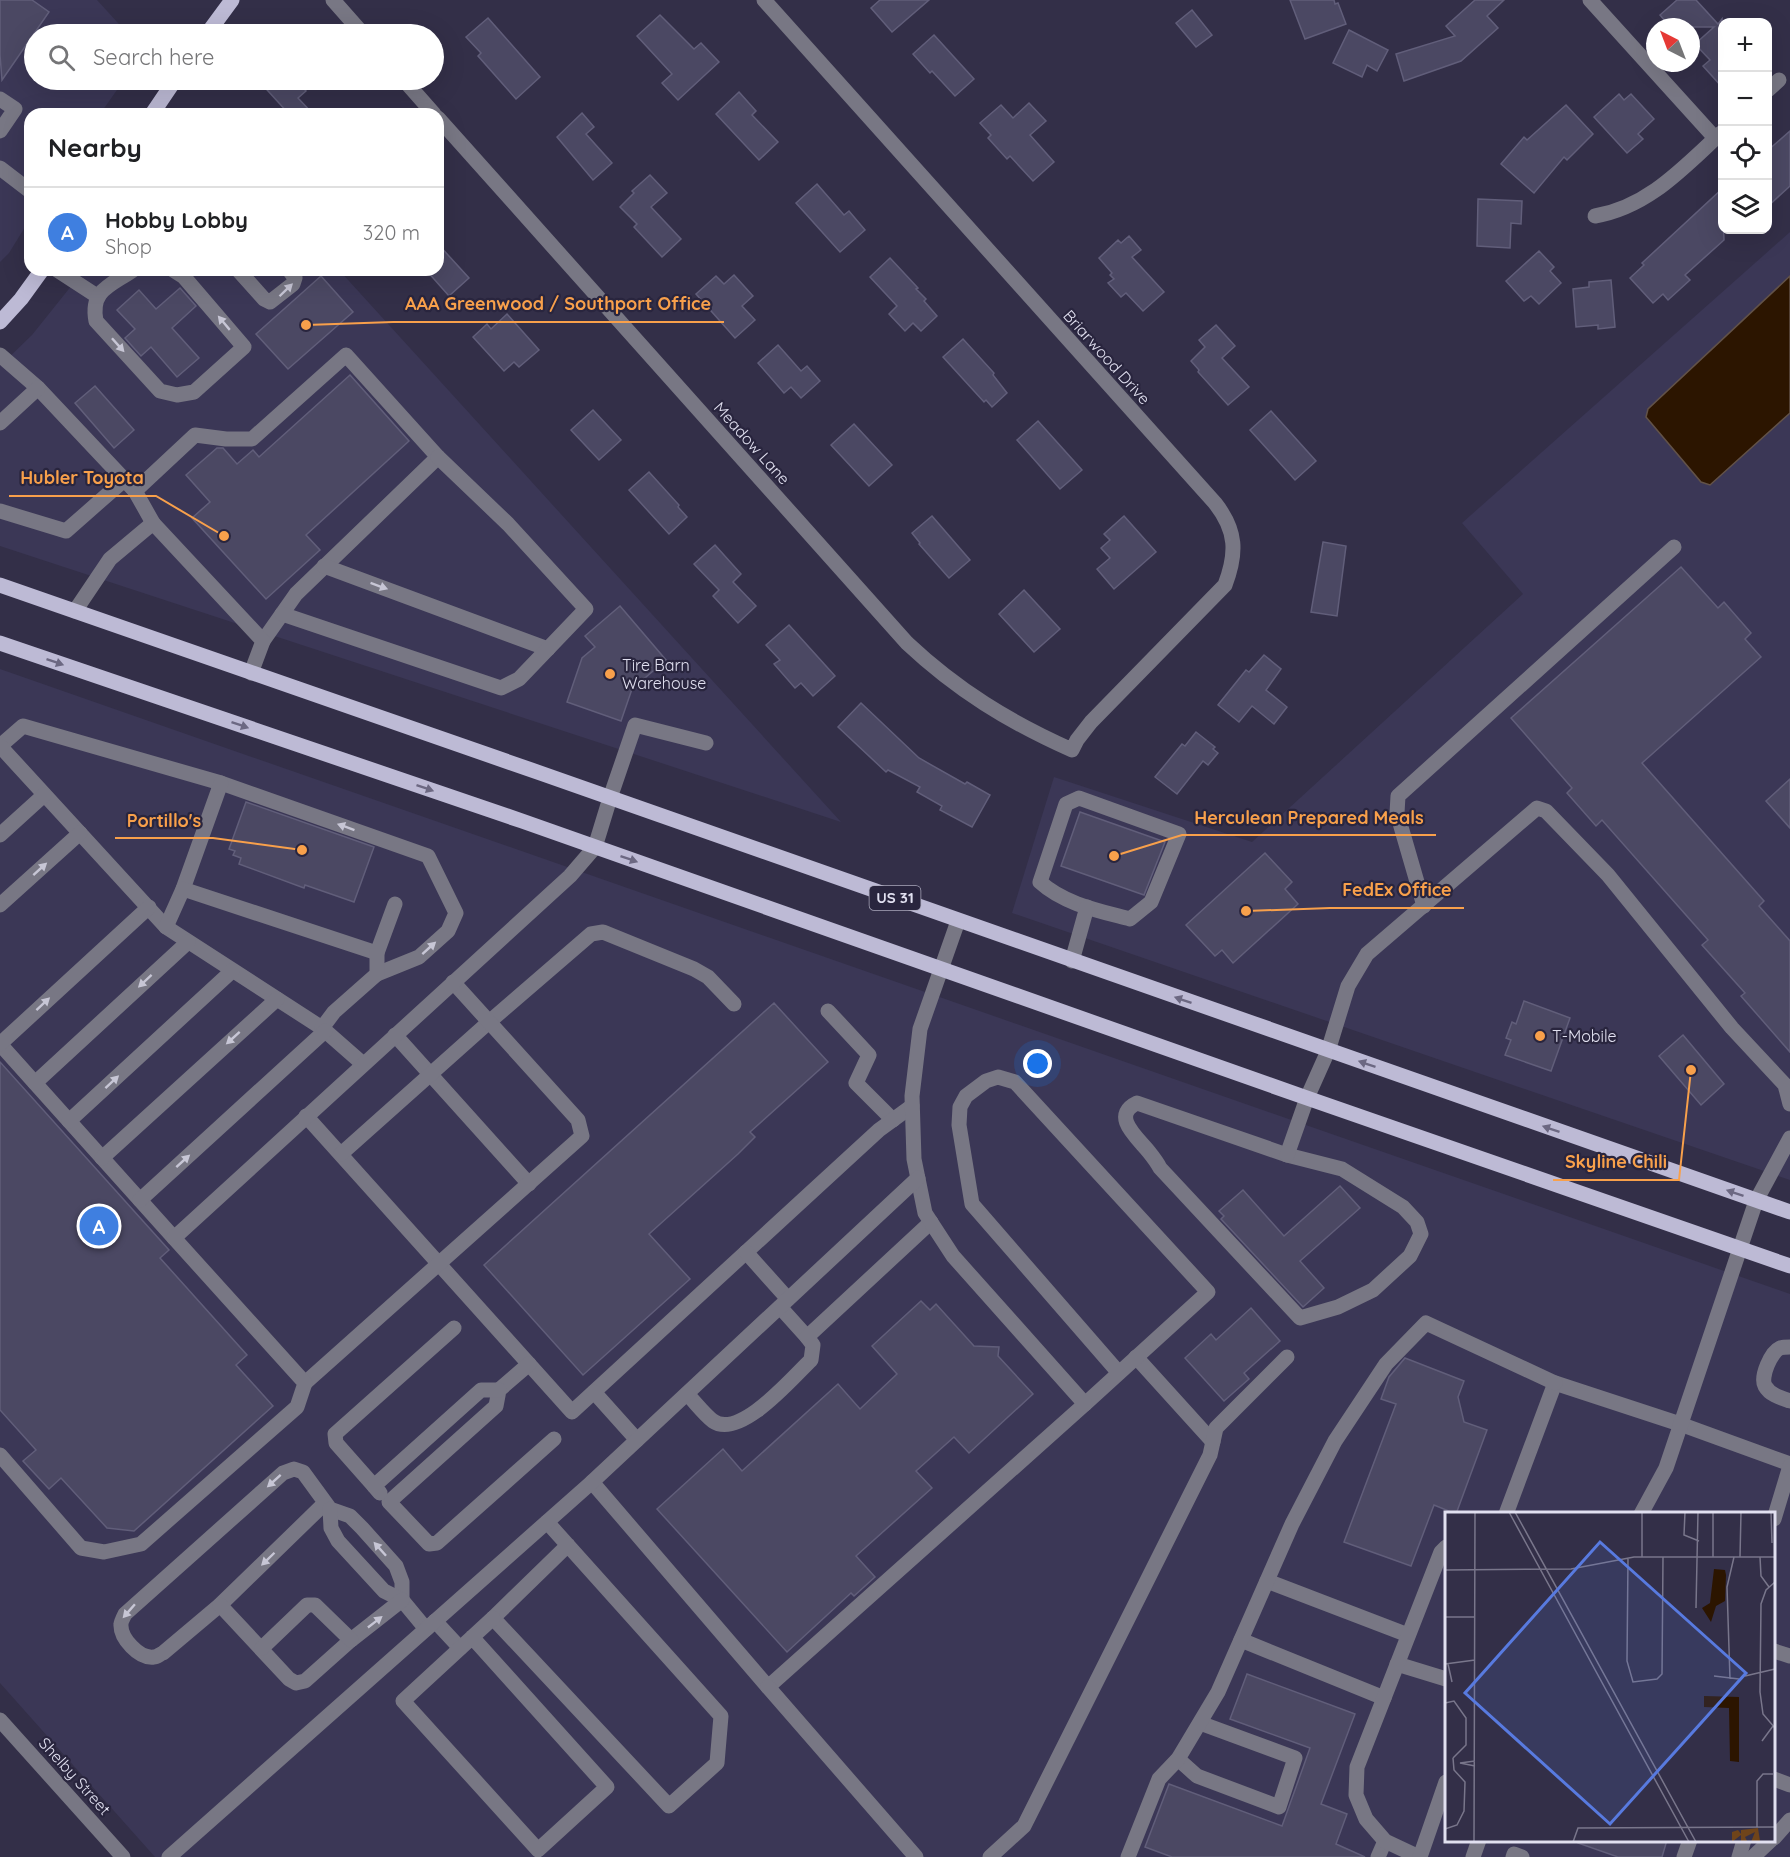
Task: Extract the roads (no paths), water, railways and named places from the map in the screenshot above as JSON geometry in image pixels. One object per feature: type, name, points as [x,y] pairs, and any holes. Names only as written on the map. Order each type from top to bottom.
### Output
[{"type":"main road","points":[[214,24],[232,0]]},
{"type":"main road","points":[[156,108],[168,90]]},
{"type":"main road","points":[[0,322],[38,276]]},
{"type":"main road","name":"US 31","points":[[0,585],[1790,1212]]},
{"type":"main road","points":[[0,643],[595,847],[1790,1266]]},
{"type":"street","points":[[333,0],[354,24]]},
{"type":"street","name":"Briarwood Drive","points":[[764,0],[1215,503],[1230,528],[1233,538],[1233,557],[1225,585],[1213,600],[1091,722],[1072,750]]},
{"type":"street","points":[[1590,0],[1718,134]]},
{"type":"street","points":[[413,90],[429,108]]},
{"type":"street","points":[[0,99],[15,109],[0,131]]},
{"type":"street","name":"Meadow Lane","points":[[444,125],[907,643],[941,674],[979,702],[1029,730],[1072,750]]},
{"type":"street","points":[[1595,216],[1620,210],[1652,194],[1718,136]]},
{"type":"street","points":[[0,168],[24,187]]},
{"type":"street","points":[[66,276],[97,296]]},
{"type":"street","points":[[125,276],[97,296],[94,307],[96,321],[160,391],[177,394],[194,392],[244,347],[182,276]]},
{"type":"street","points":[[243,276],[264,299],[270,302],[293,284],[295,279],[293,276]]},
{"type":"street","points":[[0,511],[66,531],[195,435],[226,439],[252,439],[346,355],[438,457],[508,524],[586,609],[519,679],[501,688],[282,614]]},
{"type":"street","points":[[0,356],[38,388],[129,485],[153,523],[263,641]]},
{"type":"street","points":[[0,423],[38,388]]},
{"type":"street","points":[[251,673],[263,641],[296,594],[438,457]]},
{"type":"street","points":[[75,611],[110,559],[153,523]]},
{"type":"street","points":[[1424,906],[1397,813],[1398,796],[1674,547]]},
{"type":"street","points":[[324,566],[548,649]]},
{"type":"street","points":[[140,1200],[323,1030],[334,1012],[377,974],[419,957],[448,930],[456,913],[428,856],[221,783],[23,726],[0,746],[166,927],[323,1030],[363,1064]]},
{"type":"street","points":[[174,1238],[570,876],[595,847],[635,726],[706,743]]},
{"type":"street","points":[[166,927],[183,890],[221,783]]},
{"type":"street","points":[[0,835],[45,795]]},
{"type":"street","points":[[1079,798],[1179,834],[1151,902],[1130,919],[1087,907],[1050,892],[1040,882],[1066,804],[1079,798]]},
{"type":"street","points":[[1287,1155],[1307,1098],[1328,1051],[1348,986],[1367,954],[1537,808],[1546,812],[1608,875],[1732,1028],[1785,1085],[1790,1104]]},
{"type":"street","points":[[0,905],[80,832]]},
{"type":"street","points":[[183,890],[377,953]]},
{"type":"street","points":[[377,974],[377,953],[395,904]]},
{"type":"street","points":[[149,907],[0,1044],[305,1383]]},
{"type":"street","points":[[1072,961],[1087,907]]},
{"type":"street","points":[[958,921],[920,1029],[912,1106],[914,1159],[925,1213],[952,1256],[1085,1404]]},
{"type":"street","points":[[341,1154],[591,934],[603,932],[708,977],[734,1004]]},
{"type":"street","points":[[35,1083],[188,942]]},
{"type":"street","points":[[69,1121],[232,970]]},
{"type":"street","points":[[0,1455],[81,1548],[104,1552],[141,1544],[297,1407],[305,1383],[582,1136],[578,1120],[453,982]]},
{"type":"street","points":[[102,1158],[277,999]]},
{"type":"street","points":[[828,1011],[869,1055],[856,1083],[893,1120]]},
{"type":"street","points":[[395,1035],[529,1184]]},
{"type":"street","points":[[768,1687],[1085,1404],[1208,1292],[1015,1082],[998,1077],[986,1081],[966,1096],[960,1107],[959,1125],[972,1204],[1119,1373]]},
{"type":"street","points":[[1137,1102],[1287,1155],[1342,1169],[1403,1208],[1417,1222],[1421,1234],[1410,1256],[1373,1290],[1338,1307],[1300,1318],[1160,1168],[1130,1130],[1126,1123],[1126,1113],[1130,1106],[1137,1102]]},
{"type":"street","points":[[306,1116],[572,1412],[879,1130],[912,1106]]},
{"type":"street","points":[[1642,1512],[1666,1468],[1756,1201],[1790,1138]]},
{"type":"street","points":[[169,1857],[592,1482],[918,1178]]},
{"type":"street","points":[[807,1337],[930,1222]]},
{"type":"street","points":[[687,1394],[715,1422],[732,1425],[750,1417],[811,1360],[813,1345],[746,1252]]},
{"type":"street","points":[[1128,1857],[1159,1779],[1178,1759],[1218,1692],[1292,1524],[1335,1441],[1386,1364],[1426,1323],[1555,1383],[1680,1424],[1790,1465],[1775,1513]]},
{"type":"street","points":[[454,1328],[335,1434],[336,1443],[374,1486],[429,1544],[437,1543],[554,1439]]},
{"type":"street","points":[[1790,1347],[1781,1347],[1774,1352],[1764,1377],[1765,1386],[1775,1396],[1790,1401]]},
{"type":"street","points":[[1136,1357],[1213,1442]]},
{"type":"street","points":[[990,1857],[1024,1826],[1210,1455],[1216,1428],[1287,1357]]},
{"type":"street","points":[[389,1502],[496,1406],[499,1390],[529,1364]]},
{"type":"street","points":[[1507,1512],[1555,1383]]},
{"type":"street","points":[[374,1486],[482,1390],[499,1390]]},
{"type":"street","points":[[594,1392],[637,1440]]},
{"type":"street","points":[[328,1506],[220,1605],[163,1653],[153,1657],[140,1654],[122,1634],[121,1623],[125,1614],[283,1473],[294,1469],[303,1472],[328,1506],[331,1528],[338,1541],[384,1591],[402,1600],[460,1648]]},
{"type":"street","points":[[592,1482],[916,1857]]},
{"type":"street","points":[[328,1506],[350,1516],[396,1566],[402,1582],[402,1600]]},
{"type":"street","points":[[493,1618],[669,1806],[717,1763],[722,1716],[547,1522]]},
{"type":"street","points":[[472,1637],[607,1787],[538,1850],[403,1701],[568,1545]]},
{"type":"street","points":[[1445,1548],[1441,1552],[1357,1767],[1356,1795],[1366,1819],[1384,1841],[1420,1857],[1445,1785]]},
{"type":"street","points":[[1267,1581],[1408,1635]]},
{"type":"street","points":[[220,1605],[289,1679],[296,1683],[305,1681],[351,1640],[402,1600]]},
{"type":"street","points":[[261,1648],[308,1605],[315,1605],[351,1640]]},
{"type":"street","points":[[1241,1640],[1384,1698]]},
{"type":"street","points":[[1775,1652],[1790,1656]]},
{"type":"street","points":[[1397,1664],[1445,1679]]},
{"type":"street","name":"Shelby Street","points":[[0,1719],[123,1857]]},
{"type":"street","points":[[1178,1759],[1197,1776],[1279,1808],[1295,1758],[1200,1724]]},
{"type":"street","points":[[1775,1780],[1790,1785]]},
{"type":"street","points":[[1775,1836],[1790,1820]]},
{"type":"street","points":[[1378,1857],[1384,1841]]},
{"type":"street","points":[[1473,1857],[1478,1842]]},
{"type":"street","points":[[1684,1857],[1689,1842]]},
{"type":"street","points":[[1739,1857],[1743,1842]]},
{"type":"street","points":[[1753,1857],[1769,1842]]},
{"type":"street","points":[[1512,1857],[1514,1854],[1522,1857]]},
{"type":"place","name":"AAA Greenwood / Southport Office","points":[[306,325]]},
{"type":"place","name":"Hubler Toyota","points":[[224,536]]},
{"type":"place","name":"Tire Barn Warehouse","points":[[610,674]]},
{"type":"place","name":"Portillo's","points":[[302,850]]},
{"type":"place","name":"Herculean Prepared Meals","points":[[1114,856]]},
{"type":"place","name":"FedEx Office","points":[[1246,911]]},
{"type":"place","name":"T-Mobile","points":[[1540,1036]]},
{"type":"place","name":"Skyline Chili","points":[[1691,1070]]},
{"type":"place","name":"Hobby Lobby","points":[[99,1226]]}]
